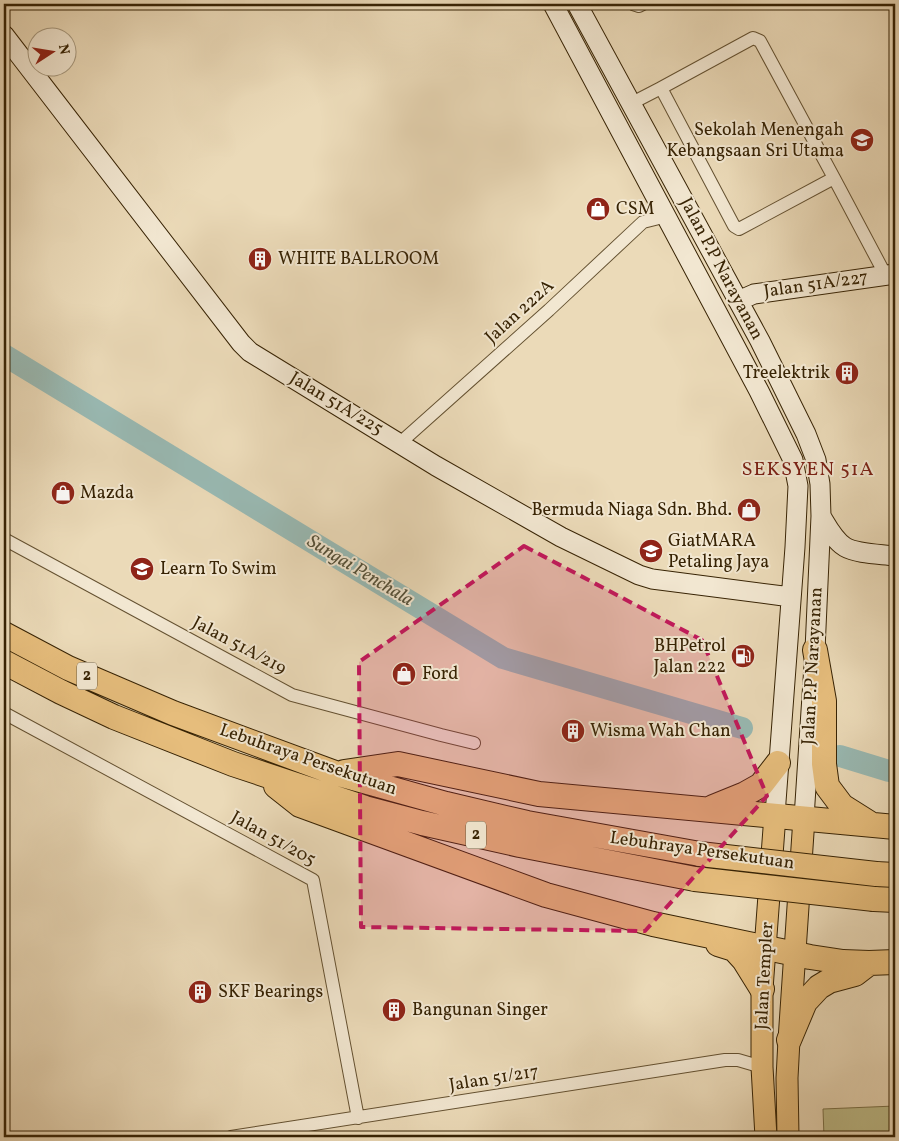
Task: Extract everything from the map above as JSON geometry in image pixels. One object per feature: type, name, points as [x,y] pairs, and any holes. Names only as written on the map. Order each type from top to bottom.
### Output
[{"type":"highway","name":"Lebuhraya Persekutuan","points":[[4,634],[68,668],[173,713],[335,773],[446,804],[527,823],[700,854],[886,874]]},
{"type":"highway","points":[[814,650],[824,700],[824,764],[827,786],[842,806],[870,825]]},
{"type":"highway","name":"Lebuhraya Persekutuan","points":[[4,662],[60,692],[114,717],[261,774],[365,808],[530,847],[695,879],[885,899]]},
{"type":"highway","points":[[709,809],[761,785],[778,763]]},
{"type":"highway","points":[[335,773],[398,764],[539,794],[895,827]]},
{"type":"highway","points":[[261,774],[300,805],[546,895],[653,924],[734,949],[744,960],[762,989]]},
{"type":"highway","points":[[653,924],[794,954],[843,962],[895,962]]},
{"type":"highway","points":[[789,1040],[805,1002],[819,987],[829,981],[855,974],[869,963]]},
{"type":"main road","name":"Jalan P.P Narayanan","points":[[553,4],[780,430],[793,460],[798,486],[775,815]]},
{"type":"main road","name":"Jalan P.P Narayanan","points":[[577,4],[738,301],[806,434],[816,460],[820,484],[821,516],[804,818]]},
{"type":"main road","name":"Jalan 51A/225","points":[[4,35],[241,344],[259,359],[561,537],[639,575],[652,579],[791,597]]},
{"type":"main road","name":"Jalan 51A/227","points":[[738,301],[754,294],[891,275]]},
{"type":"main road","points":[[821,516],[832,534],[845,547],[868,553],[895,556]]},
{"type":"main road","name":"Jalan Templer","points":[[766,1137],[762,1067],[762,989],[775,815]]},
{"type":"main road","name":"Jalan Templer","points":[[788,1137],[787,1078],[804,818]]},
{"type":"street","points":[[633,4],[639,6],[643,4]]},
{"type":"street","points":[[632,104],[753,38],[760,41],[834,178],[891,275]]},
{"type":"street","points":[[661,88],[734,226],[739,228],[834,178]]},
{"type":"street","name":"Jalan 222A","points":[[400,443],[549,310],[643,222],[667,216]]},
{"type":"street","name":"Jalan 51A/219","points":[[4,539],[292,695],[441,736],[474,743]]},
{"type":"street","name":"Jalan 51/205","points":[[4,713],[312,880],[358,1118]]},
{"type":"street","name":"Jalan 51/217","points":[[231,1137],[725,1060],[738,1060],[762,1067]]},
{"type":"highlighted area","points":[[524,546],[702,640],[767,796],[645,931],[361,927],[359,662]]},
{"type":"shaded area","points":[[895,1106],[895,1137],[824,1137],[823,1109]]},
{"type":"waterway","name":"Sungai Penchala","points":[[4,355],[503,658],[742,728]]},
{"type":"waterway","name":"Sungai Penchala","points":[[840,756],[889,771],[895,771]]},
{"type":"place","name":"Sekolah Menengah Kebangsaan Sri Utama","points":[[862,140]]},
{"type":"place","name":"CSM","points":[[598,209]]},
{"type":"place","name":"WHITE BALLROOM","points":[[260,259]]},
{"type":"place","name":"Treelektrik","points":[[847,373]]},
{"type":"place","name":"Mazda","points":[[63,493]]},
{"type":"place","name":"Bermuda Niaga Sdn. Bhd.","points":[[749,510]]},
{"type":"place","name":"GiatMARA Petaling Jaya","points":[[651,551]]},
{"type":"place","name":"Learn To Swim","points":[[142,569]]},
{"type":"place","name":"BHPetrol Jalan 222","points":[[743,656]]},
{"type":"place","name":"Ford","points":[[404,674]]},
{"type":"place","name":"Wisma Wah Chan","points":[[573,731]]},
{"type":"place","name":"SKF Bearings","points":[[200,992]]},
{"type":"place","name":"Bangunan Singer","points":[[394,1010]]},
{"type":"district","name":"SEKSYEN 51A","points":[[808,470]]}]
